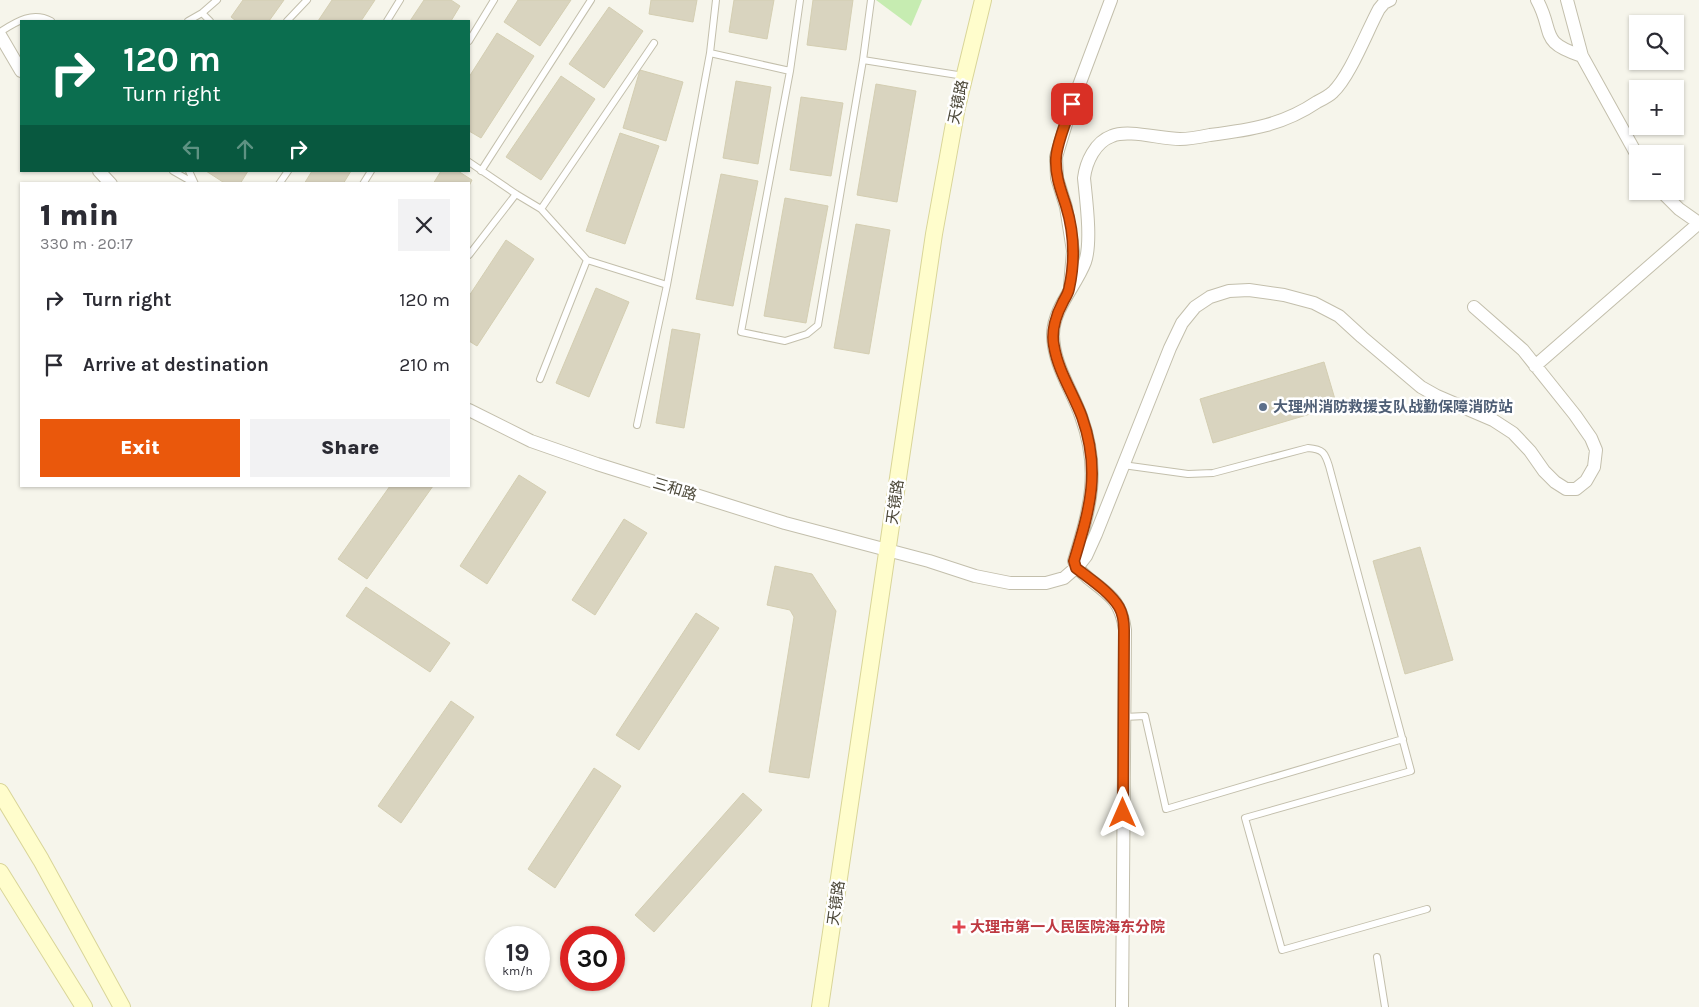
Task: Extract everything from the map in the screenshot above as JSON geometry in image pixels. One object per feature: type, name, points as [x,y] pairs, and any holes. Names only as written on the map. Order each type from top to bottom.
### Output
[{"type":"street","name":"天镜路","points":[[820,1007],[934,234],[946,161],[983,0]]},
{"type":"street","points":[[1069,291],[1073,251],[1066,207],[1057,178],[1056,157],[1072,104],[1111,0]]},
{"type":"street","points":[[1122,1007],[1123,616],[1113,600],[1076,568],[1074,561],[1092,492],[1092,456],[1082,417],[1058,363],[1053,346],[1055,322],[1062,304],[1086,260],[1088,242],[1085,168],[1096,147],[1103,140],[1114,135],[1180,139],[1224,134],[1266,127],[1305,110],[1333,92],[1344,78],[1379,9],[1390,0]]},
{"type":"street","points":[[1537,0],[1550,38],[1561,48],[1582,56]]},
{"type":"street","points":[[1567,0],[1582,56],[1631,145]]},
{"type":"street","points":[[0,33],[20,69]]},
{"type":"street","points":[[100,172],[109,182]]},
{"type":"street","points":[[1535,366],[1699,223],[1670,200]]},
{"type":"street","points":[[1076,568],[1090,549],[1170,348],[1182,323],[1195,307],[1210,297],[1229,290],[1249,290],[1284,295],[1314,303],[1339,316],[1421,387],[1436,396],[1493,420],[1513,433],[1530,451],[1544,472],[1555,482],[1566,488],[1576,489],[1586,481],[1594,467],[1596,450],[1592,438],[1516,344],[1474,307]]},
{"type":"street","name":"三和路","points":[[470,410],[532,441],[597,464],[785,523],[929,561],[975,576],[1010,583],[1046,583],[1064,578],[1076,568]]},
{"type":"street","points":[[0,792],[41,860],[122,1007]]},
{"type":"street","points":[[0,872],[84,1007]]},
{"type":"lane","points":[[190,20],[218,0]]},
{"type":"lane","points":[[288,20],[307,0]]},
{"type":"lane","points":[[388,20],[400,0]]},
{"type":"lane","points":[[470,39],[494,0]]},
{"type":"lane","points":[[481,171],[591,0]]},
{"type":"lane","points":[[637,425],[667,284],[710,53],[716,0]]},
{"type":"lane","points":[[800,0],[790,71],[741,332],[785,341],[807,334],[818,325],[863,60],[871,0]]},
{"type":"lane","points":[[202,13],[209,20]]},
{"type":"lane","points":[[0,33],[20,19],[43,17],[49,20]]},
{"type":"lane","points":[[541,209],[654,43]]},
{"type":"lane","points":[[710,53],[790,71]]},
{"type":"lane","points":[[863,60],[964,76]]},
{"type":"lane","points":[[470,163],[541,209],[587,260],[667,284]]},
{"type":"lane","points":[[175,172],[193,182]]},
{"type":"lane","points":[[470,255],[516,194]]},
{"type":"lane","points":[[540,379],[587,260]]},
{"type":"lane","points":[[1123,465],[1188,474],[1213,473],[1308,448],[1317,448],[1323,452],[1330,466],[1411,771],[1245,818],[1282,950],[1427,909]]},
{"type":"lane","points":[[1124,717],[1145,716],[1166,809],[1403,739]]},
{"type":"lane","points":[[1377,956],[1385,1007]]},
{"type":"green space","points":[[876,0],[922,0],[911,26]]},
{"type":"building","points":[[243,0],[284,0],[270,20],[235,20],[231,17]]},
{"type":"building","points":[[332,0],[375,0],[362,20],[319,20]]},
{"type":"building","points":[[424,0],[451,0],[460,6],[452,20],[411,20]]},
{"type":"building","points":[[518,0],[571,0],[540,46],[504,22]]},
{"type":"building","points":[[651,0],[697,0],[693,22],[649,14]]},
{"type":"building","points":[[734,0],[774,0],[767,39],[729,32]]},
{"type":"building","points":[[813,0],[853,0],[846,50],[807,45]]},
{"type":"building","points":[[609,7],[643,31],[604,88],[569,64]]},
{"type":"building","points":[[497,33],[534,56],[481,138],[470,132],[470,75]]},
{"type":"building","points":[[640,70],[683,82],[666,141],[623,128]]},
{"type":"building","points":[[561,76],[595,99],[541,180],[506,157]]},
{"type":"building","points":[[736,81],[771,87],[758,164],[723,158]]},
{"type":"building","points":[[876,84],[916,91],[897,202],[857,195]]},
{"type":"building","points":[[801,97],[843,103],[831,176],[790,170]]},
{"type":"building","points":[[620,133],[659,146],[625,244],[586,231]]},
{"type":"building","points":[[208,172],[247,172],[241,182],[223,182]]},
{"type":"building","points":[[311,172],[350,172],[344,182],[305,182]]},
{"type":"building","points":[[440,172],[460,172],[472,180],[470,184],[470,182],[434,182]]},
{"type":"building","points":[[721,174],[758,181],[733,306],[696,299]]},
{"type":"building","points":[[785,198],[828,206],[806,323],[764,316]]},
{"type":"building","points":[[856,224],[890,230],[869,354],[834,348]]},
{"type":"building","points":[[506,240],[534,259],[477,346],[470,342],[470,294]]},
{"type":"building","points":[[596,288],[629,302],[589,397],[556,383]]},
{"type":"building","points":[[672,329],[700,334],[684,428],[656,423]]},
{"type":"building","points":[[1324,362],[1337,406],[1213,443],[1200,399]]},
{"type":"building","points":[[519,475],[546,492],[487,584],[460,566]]},
{"type":"building","points":[[389,487],[432,487],[367,579],[338,559]]},
{"type":"building","points":[[624,519],[647,533],[595,615],[572,600]]},
{"type":"building","points":[[1420,547],[1453,660],[1405,674],[1373,561]]},
{"type":"building","points":[[775,566],[812,574],[836,611],[809,778],[769,772],[794,617],[790,610],[767,605]]},
{"type":"building","points":[[366,587],[450,643],[430,672],[346,616]]},
{"type":"building","points":[[696,613],[719,628],[639,750],[616,735]]},
{"type":"building","points":[[451,701],[474,717],[401,823],[378,806]]},
{"type":"building","points":[[594,768],[621,786],[555,888],[528,869]]},
{"type":"building","points":[[743,793],[762,810],[654,932],[635,915]]},
{"type":"place","name":"大理州消防救援支队战勤保障消防站","points":[[1263,407]]},
{"type":"place","name":"大理市第一人民医院海东分院","points":[[959,927]]},
{"type":"route","points":[[1072,104],[1056,157],[1057,178],[1066,207],[1073,251],[1069,291],[1055,322],[1053,346],[1058,363],[1082,417],[1092,456],[1092,492],[1074,561],[1076,568],[1113,600],[1123,616],[1123,813]]}]
